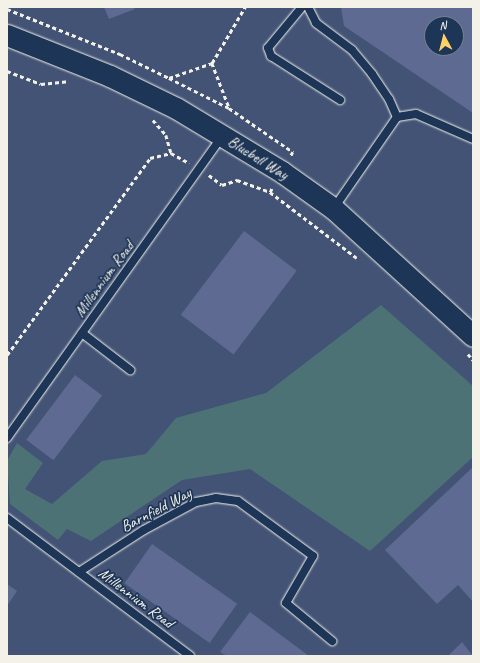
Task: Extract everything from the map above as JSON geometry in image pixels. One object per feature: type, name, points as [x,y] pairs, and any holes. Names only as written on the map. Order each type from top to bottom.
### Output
[{"type":"main road","name":"Bluebell Way","points":[[7,34],[110,76],[176,108],[282,172],[334,209],[469,344]]},
{"type":"lane","points":[[302,7],[268,48],[271,56],[340,100]]},
{"type":"lane","points":[[308,7],[316,23],[352,50],[372,74],[389,99],[397,117]]},
{"type":"lane","points":[[334,209],[397,117],[416,114],[473,139]]},
{"type":"lane","name":"Millennium Road","points":[[7,438],[200,169],[222,136]]},
{"type":"lane","points":[[82,333],[130,370]]},
{"type":"lane","name":"Barnfield Way","points":[[79,572],[144,530],[196,502],[216,498],[238,501],[313,556],[286,602],[332,642]]},
{"type":"lane","name":"Millennium Road","points":[[7,518],[190,656]]},
{"type":"path","points":[[168,78],[212,62],[244,7]]},
{"type":"path","points":[[7,9],[120,54],[229,108],[293,152],[270,192]]},
{"type":"path","points":[[212,62],[229,108]]},
{"type":"path","points":[[7,71],[41,84],[73,80]]},
{"type":"path","points":[[151,118],[166,135],[171,153]]},
{"type":"path","points":[[7,355],[150,158],[171,153],[200,169],[222,185],[237,180],[270,192],[364,264]]},
{"type":"path","points":[[469,344],[473,360]]},
{"type":"shaded area","points":[[7,7],[473,7],[473,656],[7,656]]},
{"type":"green space","points":[[381,305],[473,386],[473,457],[370,551],[250,469],[182,480],[91,541],[67,529],[58,540],[10,504],[7,461],[17,443],[43,463],[25,489],[52,504],[102,461],[146,454],[176,418],[266,393]]},
{"type":"building","points":[[104,7],[134,7],[135,9],[109,19]]},
{"type":"building","points":[[341,7],[473,7],[473,113],[344,26]]},
{"type":"building","points":[[244,231],[297,271],[234,355],[181,315]]},
{"type":"building","points":[[75,375],[102,395],[53,460],[26,440]]},
{"type":"building","points":[[473,467],[473,602],[458,585],[437,604],[385,550]]},
{"type":"building","points":[[152,544],[237,604],[210,643],[124,583]]},
{"type":"building","points":[[7,584],[17,591],[7,606]]},
{"type":"building","points":[[250,612],[309,656],[227,656],[220,652]]},
{"type":"building","points":[[462,642],[473,656],[448,656]]}]
